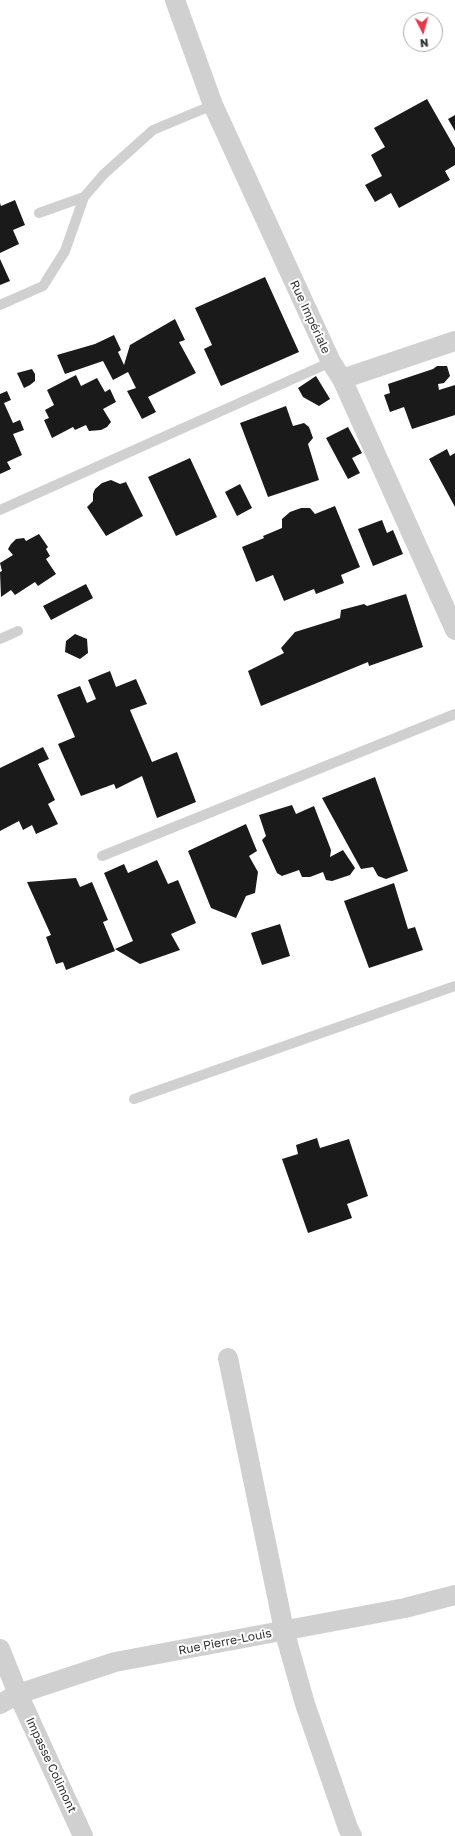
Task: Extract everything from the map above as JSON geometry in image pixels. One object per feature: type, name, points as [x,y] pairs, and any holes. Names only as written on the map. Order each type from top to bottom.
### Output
[{"type":"street","name":"Rue Impériale","points":[[175,0],[213,105],[331,362],[342,379],[455,630]]},
{"type":"street","points":[[342,379],[455,341]]},
{"type":"street","points":[[228,1358],[284,1630],[305,1704],[352,1836]]},
{"type":"street","name":"Rue Pierre-Louis","points":[[0,1704],[18,1694],[115,1662],[405,1608],[455,1595]]},
{"type":"street","name":"Impasse Colimont","points":[[0,1649],[18,1694],[84,1836]]},
{"type":"lane","points":[[0,306],[43,286],[65,251],[84,197],[104,174],[153,130],[213,105]]},
{"type":"lane","points":[[39,213],[84,197]]},
{"type":"lane","points":[[0,510],[331,362]]},
{"type":"lane","points":[[0,639],[18,631]]},
{"type":"lane","points":[[102,856],[455,714]]},
{"type":"lane","points":[[134,1099],[455,986]]},
{"type":"building","points":[[427,99],[455,148],[455,165],[445,171],[450,180],[399,208],[391,193],[375,202],[365,185],[382,176],[371,155],[385,147],[374,128]]},
{"type":"building","points":[[455,115],[455,131],[448,119]]},
{"type":"building","points":[[15,200],[25,225],[13,230],[19,244],[0,253],[0,203],[1,206]]},
{"type":"building","points":[[0,259],[10,281],[0,285]]},
{"type":"building","points":[[265,277],[299,352],[221,386],[204,349],[212,345],[195,308]]},
{"type":"building","points":[[175,319],[185,340],[179,342],[196,373],[148,397],[156,412],[142,419],[127,391],[136,388],[128,372],[113,380],[103,361],[65,374],[57,355],[95,344],[114,335],[121,350],[118,352],[124,365],[130,345]]},
{"type":"building","points":[[437,366],[447,366],[450,376],[444,383],[438,384],[439,390],[455,385],[455,415],[412,429],[404,407],[390,412],[384,395],[390,393],[388,384],[433,369]]},
{"type":"building","points":[[32,369],[35,374],[35,381],[24,388],[17,373]]},
{"type":"building","points":[[76,375],[81,386],[97,378],[105,392],[110,389],[116,402],[103,409],[111,422],[107,427],[101,430],[89,431],[86,425],[75,430],[73,427],[52,438],[44,420],[49,418],[45,410],[54,405],[47,390]]},
{"type":"building","points":[[316,376],[330,399],[319,406],[303,397],[298,388]]},
{"type":"building","points":[[7,391],[11,400],[4,403],[13,423],[20,420],[24,430],[13,434],[22,455],[7,462],[11,469],[0,474],[0,394]]},
{"type":"building","points":[[286,406],[293,426],[304,423],[309,427],[313,438],[308,444],[319,480],[268,497],[240,423]]},
{"type":"building","points":[[348,427],[362,453],[352,458],[360,473],[348,479],[326,438]]},
{"type":"building","points":[[447,449],[450,456],[455,453],[455,507],[429,459]]},
{"type":"building","points":[[190,458],[217,517],[176,536],[148,477]]},
{"type":"building","points":[[111,480],[120,484],[126,482],[143,516],[106,536],[87,507],[93,501],[95,489],[102,483]]},
{"type":"building","points":[[240,484],[252,508],[237,516],[225,492]]},
{"type":"building","points":[[335,506],[360,567],[341,575],[344,583],[316,594],[314,589],[284,601],[273,575],[256,582],[242,547],[264,538],[263,536],[282,528],[282,519],[290,512],[301,508],[310,508],[315,514]]},
{"type":"building","points":[[382,520],[387,533],[393,530],[403,554],[373,566],[358,529]]},
{"type":"building","points":[[39,534],[48,547],[46,549],[50,556],[46,559],[56,574],[38,586],[35,582],[15,595],[11,590],[1,597],[0,572],[2,571],[0,563],[13,555],[8,549],[11,544],[16,539],[24,538],[26,541]]},
{"type":"building","points":[[86,584],[93,598],[51,620],[43,606]]},
{"type":"building","points":[[406,594],[423,647],[369,666],[368,662],[261,706],[248,671],[284,653],[281,648],[295,632],[340,618],[341,610],[364,604],[367,606]]},
{"type":"building","points":[[75,634],[87,639],[88,653],[80,659],[65,652],[66,641]]},
{"type":"building","points":[[110,671],[116,687],[136,679],[147,704],[130,710],[152,762],[177,752],[196,802],[157,818],[142,776],[116,789],[114,784],[81,796],[58,744],[75,737],[57,695],[80,686],[87,703],[96,699],[88,680]]},
{"type":"building","points":[[43,747],[49,759],[38,764],[55,800],[48,804],[58,824],[36,834],[32,825],[23,830],[19,821],[0,831],[0,768]]},
{"type":"building","points":[[375,777],[408,871],[386,879],[378,876],[373,867],[361,869],[322,798]]},
{"type":"building","points":[[292,805],[296,814],[314,806],[331,850],[330,857],[343,850],[355,868],[350,875],[332,881],[326,880],[323,872],[310,877],[302,877],[299,870],[282,876],[277,873],[262,840],[266,836],[259,815]]},
{"type":"building","points":[[246,824],[257,851],[249,856],[258,872],[255,893],[246,896],[236,918],[211,908],[188,851]]},
{"type":"building","points":[[157,860],[168,884],[178,880],[196,923],[171,934],[180,950],[140,964],[115,949],[133,941],[104,873],[124,864],[128,873]]},
{"type":"building","points":[[76,878],[80,887],[92,882],[108,920],[103,922],[115,951],[66,970],[63,962],[56,964],[46,937],[51,935],[27,882]]},
{"type":"building","points":[[394,883],[408,929],[415,927],[423,950],[369,968],[344,901]]},
{"type":"building","points":[[280,924],[290,956],[262,965],[251,933]]},
{"type":"building","points":[[317,1138],[320,1148],[349,1139],[368,1196],[347,1204],[352,1218],[308,1233],[282,1159],[298,1154],[296,1145]]}]
